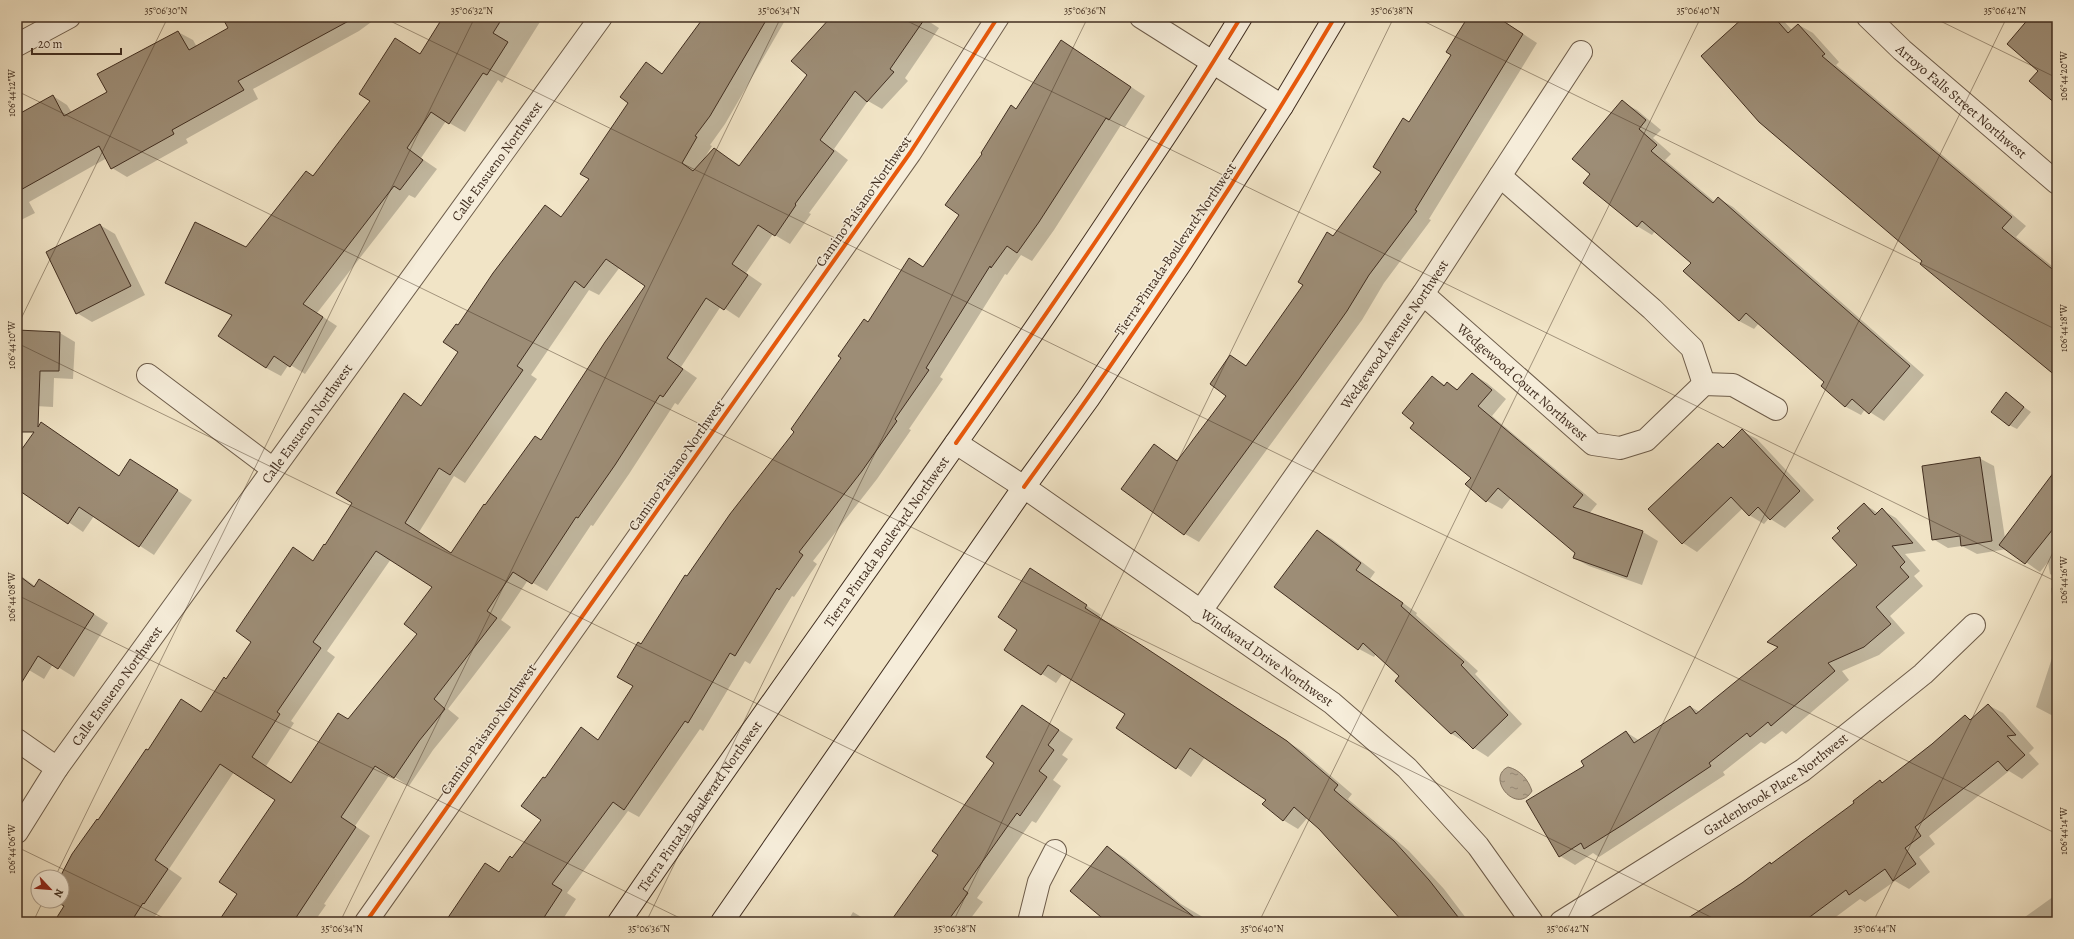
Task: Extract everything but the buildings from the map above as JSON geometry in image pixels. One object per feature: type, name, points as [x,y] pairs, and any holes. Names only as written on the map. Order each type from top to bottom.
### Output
[{"type":"street","points":[[17,44],[69,17]]},
{"type":"street","name":"Calle Ensueno Northwest","points":[[17,832],[57,768],[601,17]]},
{"type":"street","name":"Camino Paisano Northwest","points":[[366,922],[910,153],[998,17]]},
{"type":"street","points":[[1141,17],[1282,106]]},
{"type":"street","name":"Tierra Pintada Boulevard Northwest","points":[[619,922],[690,818],[1062,292],[1213,63],[1241,17]]},
{"type":"street","name":"Tierra Pintada Boulevard Northwest","points":[[722,922],[1024,487],[1088,399],[1182,260],[1282,106],[1335,17]]},
{"type":"street","name":"Arroyo Falls Street Northwest","points":[[1868,17],[1902,50],[2057,183]]},
{"type":"street","name":"Wedgewood Avenue Northwest","points":[[1200,612],[1423,294],[1581,52]]},
{"type":"street","points":[[1500,176],[1652,308],[1692,348],[1704,384],[1733,385],[1776,409]]},
{"type":"street","name":"Wedgewood Court Northwest","points":[[1423,294],[1593,444],[1620,448],[1646,440],[1704,384]]},
{"type":"street","points":[[148,375],[273,469]]},
{"type":"street","name":"Windward Drive Northwest","points":[[956,443],[1024,487],[1200,612],[1332,703],[1407,768],[1478,846],[1532,922]]},
{"type":"street","name":"Gardenbrook Place Northwest","points":[[1561,922],[1803,770],[1923,674],[1974,625]]},
{"type":"street","points":[[17,740],[57,768]]},
{"type":"street","points":[[1029,922],[1039,882],[1055,852]]},
{"type":"water","points":[[1508,767],[1520,773],[1528,783],[1532,791],[1526,798],[1519,799],[1512,797],[1502,786],[1500,779],[1502,772]]},
{"type":"cycle path","points":[[366,922],[910,153],[998,17]]},
{"type":"cycle path","points":[[956,443],[1138,179],[1241,17]]},
{"type":"cycle path","points":[[1024,487],[1106,372],[1185,256],[1262,137],[1335,17]]}]
